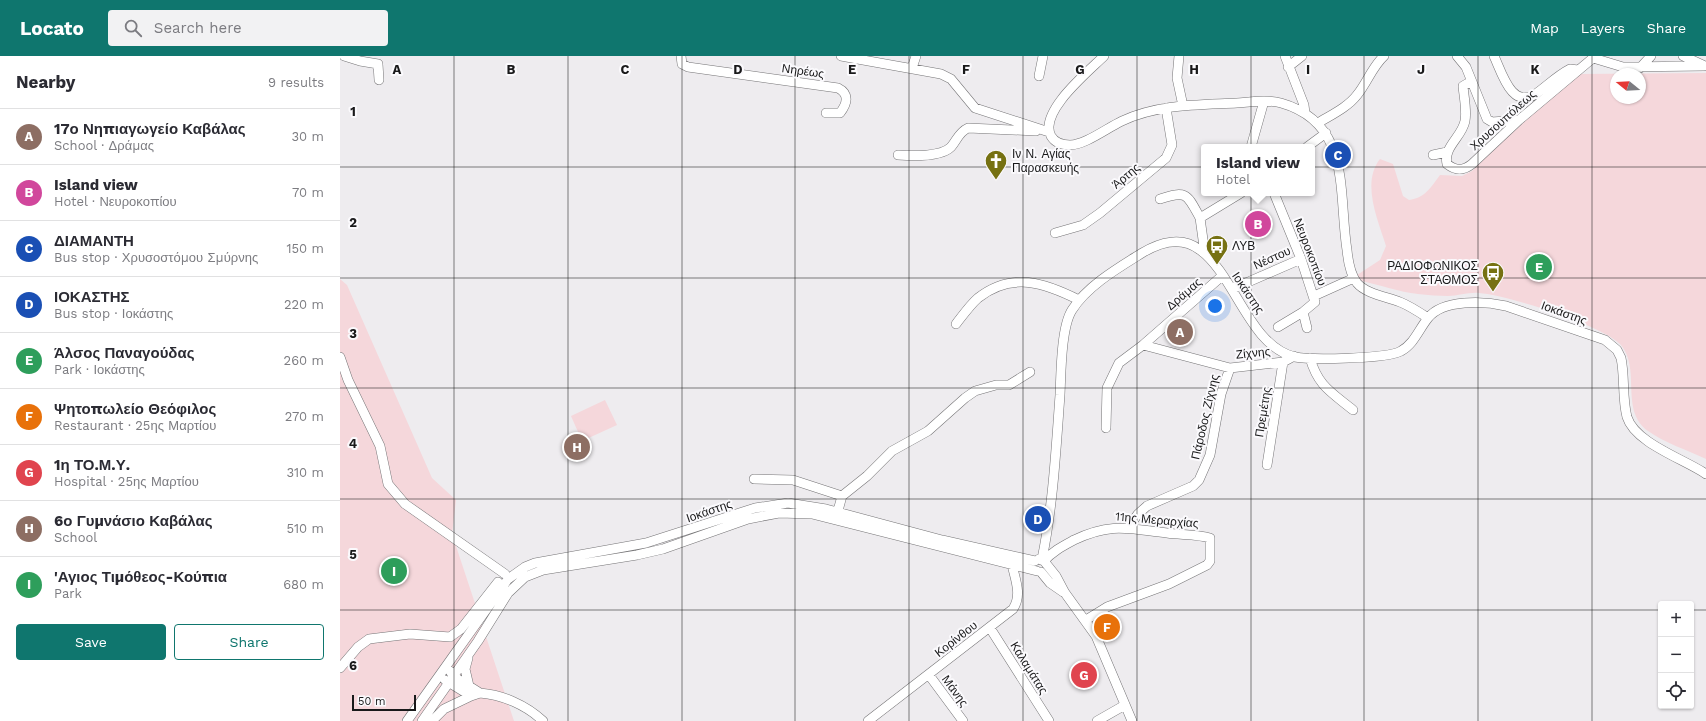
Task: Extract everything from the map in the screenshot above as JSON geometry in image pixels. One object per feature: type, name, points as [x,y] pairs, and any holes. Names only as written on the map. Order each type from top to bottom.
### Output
[{"type":"street","points":[[344,56],[360,61],[378,64],[379,80]]},
{"type":"street","name":"Νηρέως","points":[[681,56],[682,64],[688,67],[838,88],[844,91],[846,96],[844,108],[840,113],[826,113]]},
{"type":"street","points":[[841,56],[912,68],[947,76],[975,108],[1049,132]]},
{"type":"street","points":[[912,68],[916,56]]},
{"type":"street","points":[[1039,76],[1043,56]]},
{"type":"street","points":[[1104,56],[1055,107],[1049,121],[1049,132],[1053,139],[1060,144],[1077,144],[1122,121],[1145,112],[1183,106],[1264,101],[1281,103],[1305,113],[1318,123],[1326,133],[1335,152],[1340,184],[1345,242],[1349,265],[1357,284],[1368,291],[1406,305],[1428,318]]},
{"type":"street","points":[[1178,56],[1177,78],[1183,106]]},
{"type":"street","points":[[1285,56],[1304,105],[1305,113]]},
{"type":"street","points":[[1288,67],[1302,56]]},
{"type":"street","points":[[1318,123],[1349,103],[1357,95],[1373,69],[1384,56]]},
{"type":"street","points":[[1457,56],[1466,67],[1470,82],[1486,118],[1492,122],[1519,120]]},
{"type":"street","points":[[1494,56],[1508,86],[1514,94],[1520,97],[1535,94],[1570,69],[1578,70]]},
{"type":"street","points":[[1640,68],[1651,56]]},
{"type":"street","points":[[1683,56],[1705,66]]},
{"type":"street","name":"Χρυσουπόλεως","points":[[1470,82],[1463,86],[1465,122],[1447,152],[1447,164],[1459,170],[1465,169],[1519,120],[1593,57],[1623,67],[1640,68],[1705,66]]},
{"type":"street","points":[[1252,144],[1264,101]]},
{"type":"street","name":"Άρτης","points":[[1055,233],[1083,225],[1100,213],[1166,158],[1172,145],[1166,108]]},
{"type":"street","points":[[898,155],[915,156],[945,151],[952,146],[960,133],[968,128],[1049,132]]},
{"type":"street","points":[[1311,144],[1326,133]]},
{"type":"street","points":[[1433,155],[1447,152]]},
{"type":"street","points":[[1160,199],[1176,194],[1182,194],[1190,199],[1200,218],[1205,254]]},
{"type":"street","points":[[1200,218],[1236,196]]},
{"type":"street","name":"Νευροκοπίου","points":[[1275,196],[1301,259],[1314,296]]},
{"type":"street","name":"Ιοκάστης","points":[[422,721],[514,586],[534,572],[644,553],[674,545],[748,519],[778,513],[836,516],[1010,555],[1040,560],[1048,520],[1067,324],[1071,312],[1079,300],[1100,282],[1153,246],[1173,241],[1190,244],[1205,254],[1232,289],[1243,309],[1263,336],[1280,349],[1294,356],[1310,358],[1383,356],[1399,352],[1410,344],[1428,318],[1437,310],[1470,302],[1494,303],[1517,309],[1605,340],[1617,350],[1622,358],[1627,417],[1635,431],[1706,474]]},
{"type":"street","name":"Νέστου","points":[[1232,289],[1301,259]]},
{"type":"street","name":"Δράμας","points":[[1106,428],[1107,388],[1119,363],[1143,345],[1222,276]]},
{"type":"street","points":[[1278,327],[1303,312],[1315,302],[1314,296],[1354,278]]},
{"type":"street","points":[[956,324],[977,299],[993,288],[1022,281],[1062,292],[1079,300]]},
{"type":"street","points":[[1303,312],[1307,328]]},
{"type":"street","name":"Ζίχνης","points":[[1143,345],[1230,368],[1283,362],[1294,356]]},
{"type":"street","points":[[340,357],[348,380],[380,446],[388,484],[396,495],[405,504],[509,575],[461,629],[453,635],[446,637],[410,634],[369,639],[358,647],[340,668]]},
{"type":"street","points":[[1310,358],[1315,374],[1324,386],[1353,410]]},
{"type":"street","name":"Πρεμέτης","points":[[1267,465],[1283,362]]},
{"type":"street","name":"Πάροδος Ζίχνης","points":[[1128,528],[1142,510],[1166,497],[1193,486],[1205,469],[1214,439],[1221,394],[1230,368]]},
{"type":"street","points":[[836,516],[842,496],[867,476],[888,454],[928,431],[965,398],[983,388],[996,385],[1009,385],[1030,372]]},
{"type":"street","points":[[754,479],[792,480],[842,496]]},
{"type":"street","name":"Ιοκάστης","points":[[407,721],[509,575],[535,563],[656,541],[755,508],[802,504],[836,516],[1012,566],[1039,572]]},
{"type":"street","name":"11ης Μεραρχίας","points":[[1040,560],[1055,550],[1105,528],[1128,528],[1209,538],[1210,561],[1207,565],[1180,579],[1107,607],[1086,620]]},
{"type":"street","name":"Κορίνθου","points":[[868,721],[1013,609],[1018,601],[1018,591],[1010,555]]},
{"type":"street","points":[[1040,560],[1046,567],[1039,572],[1050,583],[1064,593]]},
{"type":"street","points":[[1040,560],[1056,576],[1064,593],[1086,620],[1101,645],[1132,721]]},
{"type":"street","name":"Καλαμάτας","points":[[990,628],[1049,721]]},
{"type":"street","points":[[472,649],[465,670],[469,686],[475,694]]},
{"type":"street","points":[[445,666],[451,679],[475,694],[509,700],[520,704],[529,709],[543,721]]},
{"type":"street","points":[[440,674],[469,686]]},
{"type":"street","name":"Μάνης","points":[[929,675],[962,721]]},
{"type":"street","points":[[432,721],[444,709],[475,694]]},
{"type":"street","points":[[1097,721],[1125,704]]},
{"type":"shaded area","points":[[1646,73],[1706,73],[1706,459],[1662,439],[1648,431],[1639,422],[1634,412],[1632,401],[1630,365],[1620,344],[1610,336],[1575,320],[1510,299],[1479,293],[1448,296],[1411,293],[1362,281],[1357,275],[1380,260],[1386,246],[1371,190],[1374,169],[1380,159],[1393,164],[1403,196],[1409,200],[1419,197],[1427,191],[1440,175],[1462,176],[1472,171],[1498,145],[1578,74],[1610,74],[1610,104],[1646,104]]},
{"type":"shaded area","points":[[340,279],[347,285],[432,478],[456,500],[452,534],[514,721],[340,721]]},
{"type":"shaded area","points":[[605,400],[617,425],[582,441],[571,416]]},
{"type":"place","name":"ΔΙΑΜΑΝΤΗ","points":[[1338,155]]},
{"type":"place","name":"Ιν Ν. Αγίας Παρασκευής","points":[[996,180]]},
{"type":"place","name":"Island view","points":[[1258,224]]},
{"type":"place","name":"ΛΥΒ","points":[[1217,266]]},
{"type":"place","name":"Άλσος Παναγούδας","points":[[1539,267]]},
{"type":"place","name":"ΡΑΔΙΟΦΩΝΙΚΟΣ ΣΤΑΘΜΟΣ","points":[[1493,292]]},
{"type":"place","name":"17ο Νηπιαγωγείο Καβάλας","points":[[1180,332]]},
{"type":"place","name":"6ο Γυμνάσιο Καβάλας","points":[[577,447]]},
{"type":"place","name":"ΙΟΚΑΣΤΗΣ","points":[[1038,519]]},
{"type":"place","name":"'Αγιος Τιμόθεος-Κούπια","points":[[394,571]]},
{"type":"place","name":"Ψητοπωλείο Θεόφιλος","points":[[1107,627]]},
{"type":"place","name":"1η ΤΟ.Μ.Υ.","points":[[1084,675]]}]
